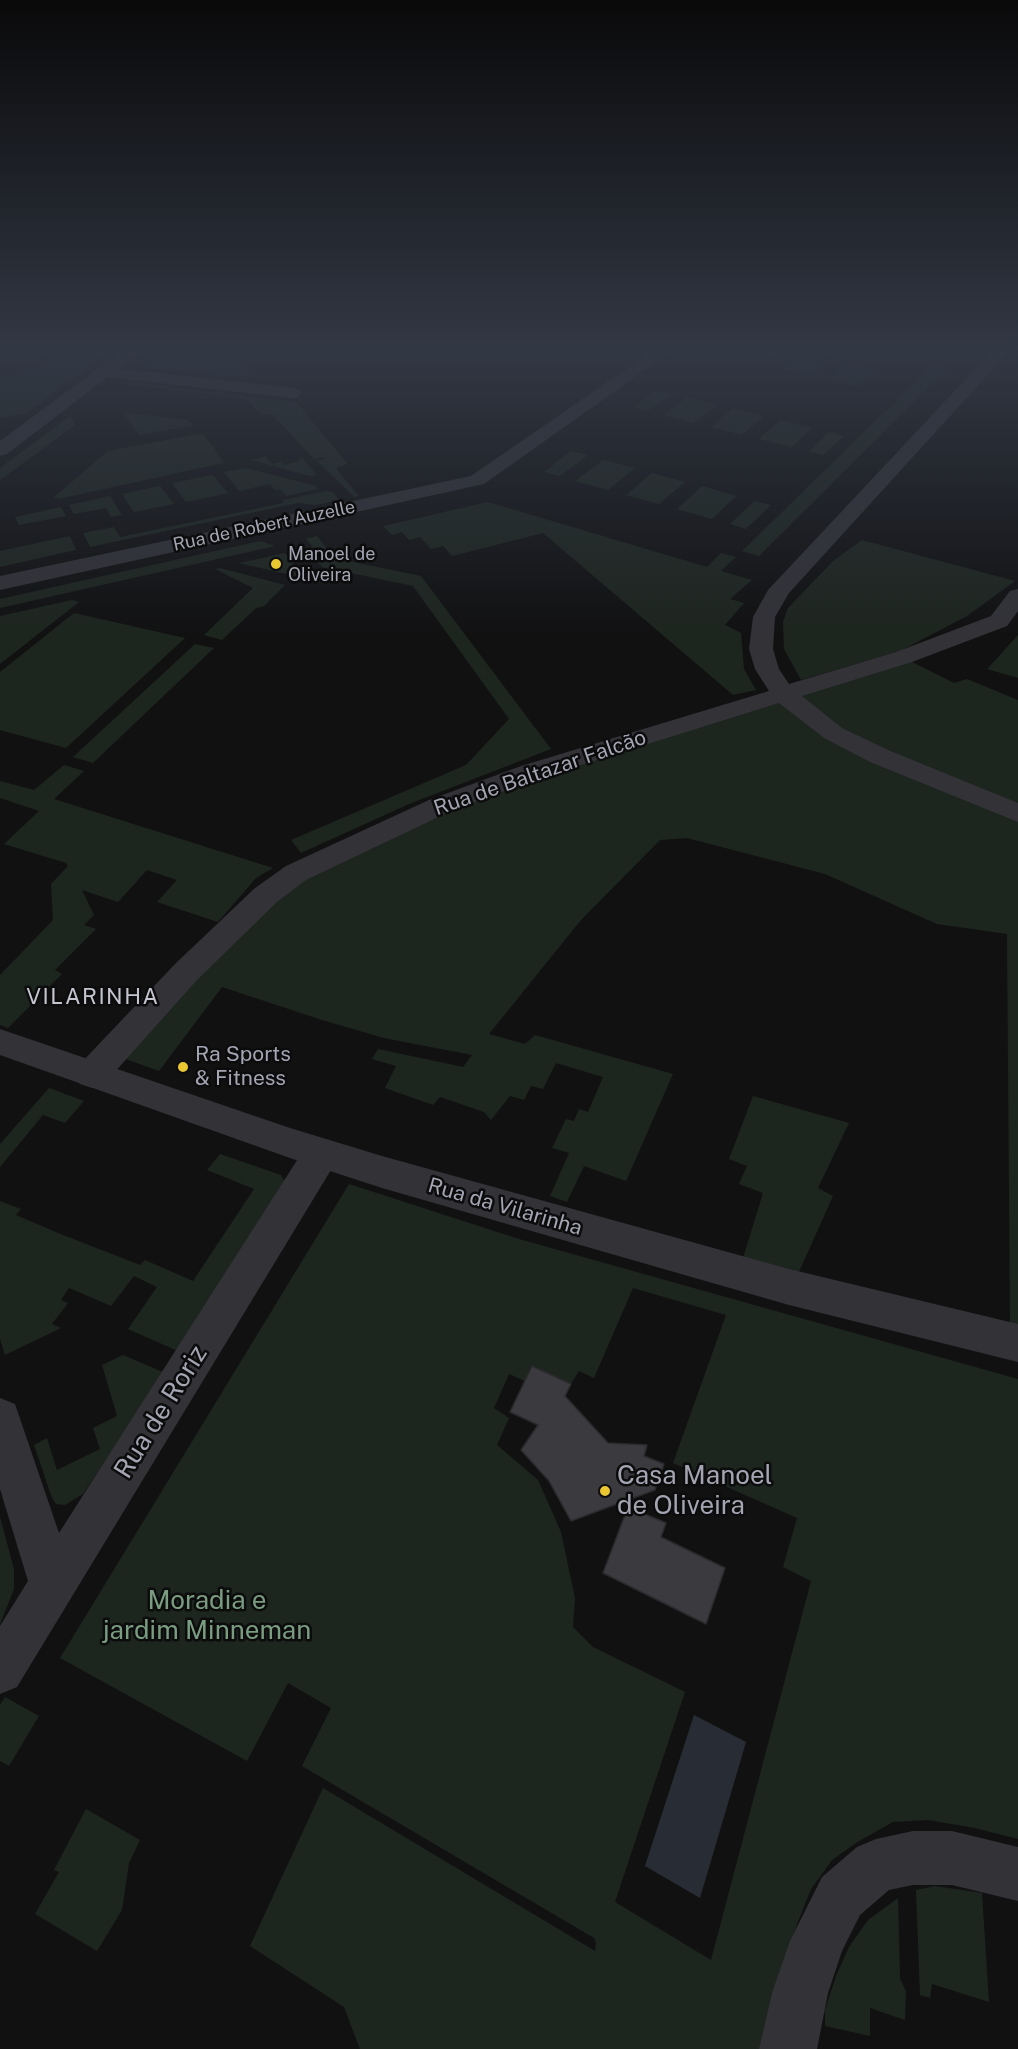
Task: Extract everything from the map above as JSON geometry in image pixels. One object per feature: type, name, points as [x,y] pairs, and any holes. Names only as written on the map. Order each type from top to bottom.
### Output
[{"type":"street","name":"Rua de Robert Auzelle","points":[[0,583],[477,480],[530,444]]},
{"type":"street","points":[[915,444],[779,590],[764,617],[761,649],[767,669],[784,695],[814,721],[855,746],[1018,813]]},
{"type":"street","name":"Rua de Baltazar Falcão","points":[[92,1074],[186,972],[266,895],[296,873],[439,806],[530,772],[904,657],[999,621],[1018,596]]},
{"type":"street","name":"Rua da Vilarinha","points":[[0,1042],[321,1154],[789,1287],[1018,1344]]},
{"type":"street","name":"Rua de Roriz","points":[[0,1670],[321,1154]]},
{"type":"street","points":[[0,1419],[53,1586]]},
{"type":"street","points":[[788,2049],[801,1993],[818,1941],[841,1896],[876,1866],[913,1858],[952,1858],[1018,1874]]},
{"type":"green space","points":[[33,444],[50,444],[0,480],[0,468]]},
{"type":"green space","points":[[148,444],[210,444],[223,463],[58,499],[54,497],[108,451]]},
{"type":"green space","points":[[300,444],[331,444],[348,464],[337,467],[337,470],[359,496],[354,497],[317,461],[325,459],[324,457],[314,459]]},
{"type":"green space","points":[[778,444],[796,444],[792,447]]},
{"type":"green space","points":[[817,444],[836,444],[823,455],[809,451]]},
{"type":"green space","points":[[852,444],[872,444],[759,556],[742,551]]},
{"type":"green space","points":[[571,451],[588,455],[560,476],[544,472]]},
{"type":"green space","points":[[265,456],[272,464],[281,462],[284,465],[300,461],[299,458],[302,458],[317,475],[310,476],[252,460]]},
{"type":"green space","points":[[603,460],[635,468],[608,490],[575,481]]},
{"type":"green space","points":[[246,468],[316,486],[318,489],[286,496],[280,489],[275,490],[270,484],[239,491],[224,472]]},
{"type":"green space","points":[[652,473],[685,482],[659,504],[626,495]]},
{"type":"green space","points":[[213,475],[228,493],[186,502],[172,483]]},
{"type":"green space","points":[[160,486],[174,504],[134,512],[122,494]]},
{"type":"green space","points":[[702,486],[736,496],[712,519],[677,509]]},
{"type":"green space","points":[[327,491],[333,492],[339,500],[316,505],[298,503],[90,547],[83,533],[114,527],[120,537],[284,503],[283,500]]},
{"type":"green space","points":[[110,496],[122,515],[111,517],[106,508],[74,514],[69,505]]},
{"type":"green space","points":[[755,501],[771,505],[746,529],[730,524]]},
{"type":"green space","points":[[488,502],[707,567],[721,553],[736,557],[721,571],[752,580],[730,599],[744,603],[725,625],[741,633],[744,669],[756,690],[733,695],[543,533],[452,556],[443,546],[431,549],[420,537],[409,540],[402,532],[392,535],[383,526]]},
{"type":"green space","points":[[61,507],[66,516],[19,525],[15,517]]},
{"type":"green space","points":[[70,536],[76,550],[0,567],[0,551]]},
{"type":"green space","points":[[317,536],[334,558],[421,576],[551,749],[409,804],[301,853],[291,840],[466,765],[509,719],[413,586],[322,567],[307,548],[313,547],[306,539]]},
{"type":"green space","points":[[862,540],[1015,581],[967,616],[900,651],[801,680],[784,649],[783,622],[788,608],[833,561]]},
{"type":"green space","points":[[260,541],[275,546],[0,608],[0,599]]},
{"type":"green space","points":[[285,553],[300,572],[295,576],[239,563]]},
{"type":"green space","points":[[220,568],[285,585],[264,606],[256,608],[222,640],[204,635],[253,588],[215,569]]},
{"type":"green space","points":[[72,600],[79,602],[0,664],[0,616]]},
{"type":"green space","points":[[74,613],[185,638],[66,748],[0,730],[0,672]]},
{"type":"green space","points":[[1018,635],[1018,678],[987,669],[989,667]]},
{"type":"green space","points":[[195,644],[214,648],[93,763],[73,757]]},
{"type":"green space","points":[[908,660],[954,683],[967,679],[1018,700],[1018,1327],[1010,1325],[1007,934],[937,924],[825,874],[687,838],[660,840],[581,920],[489,1034],[525,1044],[535,1035],[673,1074],[626,1181],[584,1166],[567,1202],[550,1196],[569,1153],[552,1148],[566,1119],[574,1121],[579,1109],[588,1112],[603,1077],[556,1063],[543,1089],[531,1086],[524,1100],[510,1096],[491,1120],[484,1112],[440,1097],[433,1105],[385,1088],[396,1066],[372,1059],[378,1049],[463,1067],[472,1055],[384,1038],[222,987],[159,1071],[120,1057],[194,976],[299,880],[439,810],[581,760],[756,710]]},
{"type":"green space","points":[[64,765],[84,771],[54,799],[273,868],[256,878],[218,922],[157,902],[177,880],[147,870],[118,902],[82,890],[94,915],[84,925],[96,929],[55,970],[62,974],[8,1028],[0,1025],[0,975],[53,920],[51,884],[68,866],[66,863],[4,844],[39,811],[0,798],[0,781],[34,790]]},
{"type":"green space","points":[[49,1088],[84,1101],[65,1123],[43,1115],[0,1167],[0,1144]]},
{"type":"green space","points":[[753,1096],[849,1123],[818,1188],[833,1196],[798,1274],[743,1258],[763,1193],[739,1184],[747,1166],[729,1159]]},
{"type":"green space","points":[[220,1154],[281,1175],[285,1182],[180,1352],[128,1329],[157,1287],[134,1276],[111,1306],[69,1288],[61,1300],[68,1303],[52,1324],[61,1328],[5,1355],[0,1339],[0,1201],[21,1209],[16,1215],[58,1233],[140,1265],[145,1260],[193,1281],[254,1189],[207,1170]]},
{"type":"green space","name":"Moradia e jardim Minneman","points":[[349,1184],[519,1239],[1018,1379],[1018,1839],[975,1828],[928,1820],[893,1822],[859,1841],[832,1860],[811,1889],[797,1924],[781,1979],[765,2049],[360,2049],[344,2007],[250,1946],[323,1788],[595,1951],[594,1938],[302,1766],[331,1708],[288,1683],[247,1761],[60,1658]],"holes":[[[633,1288],[726,1315],[673,1463],[797,1518],[783,1567],[811,1581],[711,1960],[615,1902],[685,1692],[593,1647],[573,1627],[575,1598],[561,1532],[538,1480],[497,1445],[509,1418],[494,1408],[509,1374],[525,1381],[532,1366],[571,1384],[579,1371],[594,1378]]]},
{"type":"green space","points":[[123,1355],[165,1373],[83,1494],[65,1505],[56,1504],[34,1445],[47,1438],[57,1470],[100,1449],[93,1428],[117,1416],[102,1365]]},
{"type":"green space","points":[[0,1517],[14,1569],[14,1589],[0,1624]]},
{"type":"green space","points":[[5,1697],[39,1716],[9,1766],[0,1761],[0,1705]]},
{"type":"green space","points":[[86,1809],[140,1840],[129,1863],[122,1910],[97,1951],[35,1914],[59,1872],[54,1870]]},
{"type":"green space","points":[[935,1886],[982,1893],[989,2002],[932,1984],[930,1998],[920,1995],[916,1890]]},
{"type":"green space","points":[[898,1898],[900,1979],[906,1991],[905,2020],[870,2008],[870,2036],[825,2026],[825,2010],[836,1976],[849,1947],[868,1920]]},
{"type":"shaded area","points":[[694,1715],[746,1742],[700,1898],[645,1866]]},
{"type":"building","points":[[532,1366],[571,1384],[565,1396],[608,1443],[647,1445],[644,1456],[664,1464],[655,1490],[571,1521],[549,1481],[521,1450],[538,1425],[510,1412]]},
{"type":"building","points":[[628,1507],[666,1523],[661,1537],[725,1568],[706,1624],[603,1573]]},
{"type":"place","name":"Manoel de Oliveira","points":[[276,564]]},
{"type":"place","name":"Ra Sports & Fitness","points":[[183,1067]]},
{"type":"place","name":"Casa Manoel de Oliveira","points":[[605,1491]]},
{"type":"district","name":"VILARINHA","points":[[93,997]]}]
